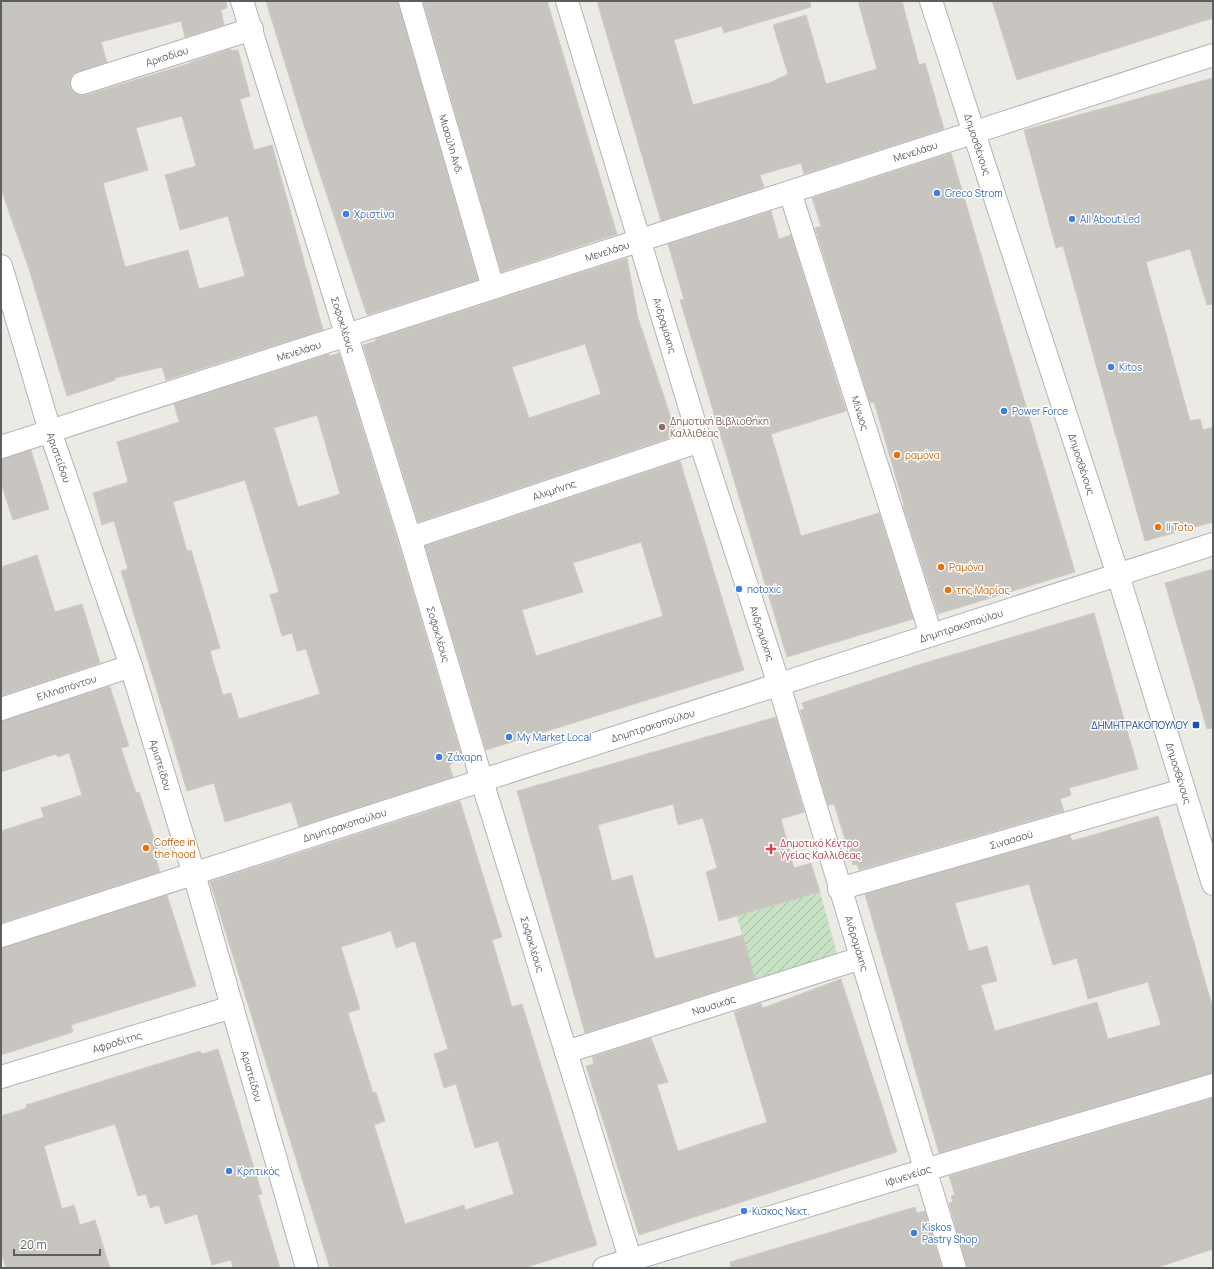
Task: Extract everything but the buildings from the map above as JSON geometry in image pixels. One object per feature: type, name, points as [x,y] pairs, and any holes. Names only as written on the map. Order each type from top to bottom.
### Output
[{"type":"street","name":"Σοφοκλέους","points":[[242,1],[252,29],[345,336],[410,538],[482,781],[632,1264]]},
{"type":"street","name":"Μιαούλη Ανδ.","points":[[410,1],[493,288]]},
{"type":"street","name":"Ανδρομάχης","points":[[567,1],[700,441],[779,685],[839,889],[955,1268]]},
{"type":"street","name":"Δημοσθένους","points":[[932,1],[1118,574],[1213,884]]},
{"type":"street","name":"Αρκαδίου","points":[[82,83],[252,29]]},
{"type":"street","name":"Μενελάου","points":[[1,447],[1213,55]]},
{"type":"street","name":"Μίνωος","points":[[790,192],[931,635]]},
{"type":"street","name":"Αριστείδου","points":[[1,266],[50,431],[131,666],[194,874],[307,1268]]},
{"type":"street","name":"Αλκμήνης","points":[[410,538],[700,441]]},
{"type":"street","name":"Δημητρακοπούλου","points":[[1,936],[1213,544]]},
{"type":"street","name":"Ελλησπόντου","points":[[1,709],[131,666]]},
{"type":"street","name":"Σινασσού","points":[[839,889],[1183,790]]},
{"type":"street","name":"Ναυσικάς","points":[[566,1052],[861,958]]},
{"type":"street","name":"Αφροδίτης","points":[[1,1077],[232,1007]]},
{"type":"street","name":"Ιφιγενείας","points":[[604,1268],[632,1264],[925,1170],[1213,1085]]},
{"type":"green space","points":[[820,892],[839,961],[756,985],[737,916]]},
{"type":"place","name":"Greco Strom","points":[[937,193]]},
{"type":"place","name":"Χριστίνα","points":[[346,214]]},
{"type":"place","name":"All About Led","points":[[1072,219]]},
{"type":"place","name":"Kitos","points":[[1111,367]]},
{"type":"place","name":"Power Force","points":[[1004,411]]},
{"type":"place","name":"Δημοτική Βιβλιοθήκη Καλλιθέας","points":[[662,427]]},
{"type":"place","name":"ραμόνα","points":[[897,455]]},
{"type":"place","name":"Il Toto","points":[[1158,527]]},
{"type":"place","name":"Ραμόνα","points":[[941,567]]},
{"type":"place","name":"notoxic","points":[[739,589]]},
{"type":"place","name":"της Μαρίας","points":[[948,590]]},
{"type":"place","name":"ΔΗΜΗΤΡΑΚΟΠΟΥΛΟΥ","points":[[1196,725]]},
{"type":"place","name":"My Market Local","points":[[509,737]]},
{"type":"place","name":"Ζάχαρη","points":[[439,757]]},
{"type":"place","name":"Coffee in the hood","points":[[146,848]]},
{"type":"place","name":"Δημοτικό Κέντρο Υγείας Καλλιθέας","points":[[771,849]]},
{"type":"place","name":"Κρητικός","points":[[229,1171]]},
{"type":"place","name":"Κισκος Νεκτ.","points":[[744,1211]]},
{"type":"place","name":"Kiskos Pastry Shop","points":[[914,1233]]}]
